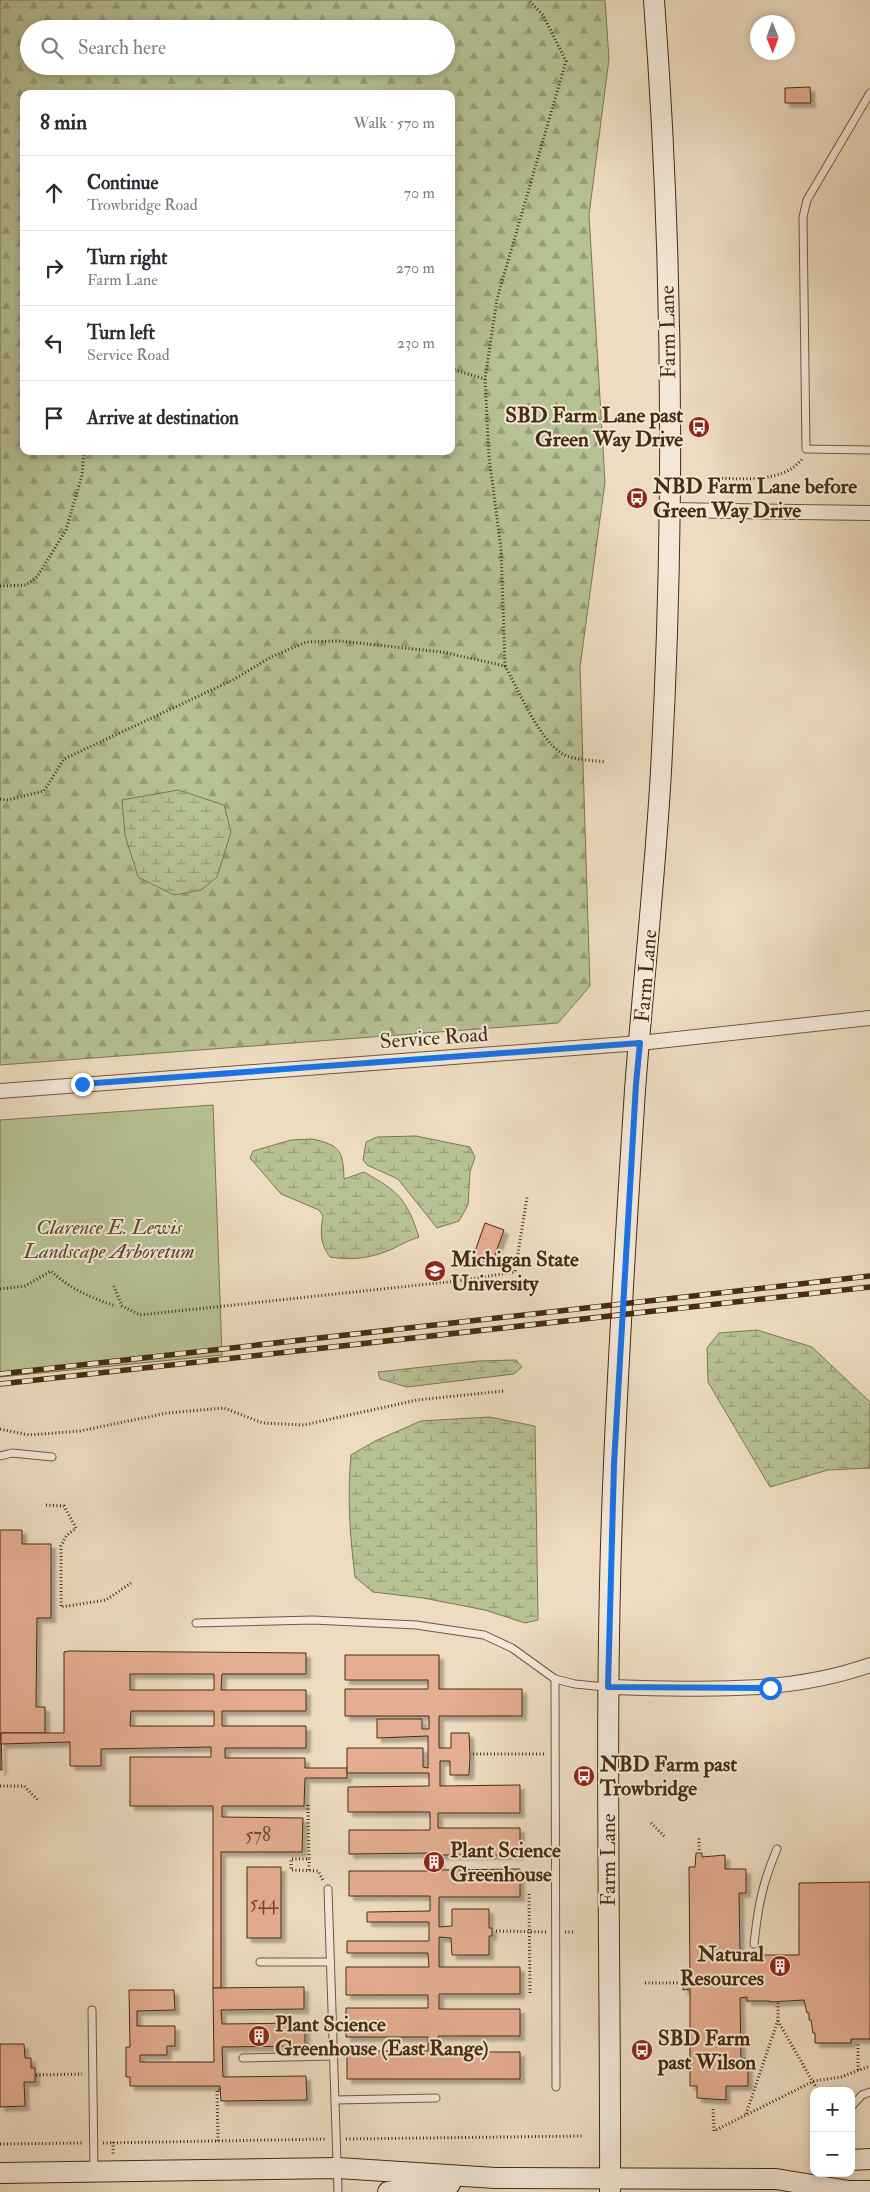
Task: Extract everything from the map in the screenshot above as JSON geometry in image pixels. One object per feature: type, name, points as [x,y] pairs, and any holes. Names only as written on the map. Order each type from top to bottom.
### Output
[{"type":"street","name":"Farm Lane","points":[[610,2185],[608,1687],[614,1464],[635,1094],[661,774],[667,642],[669,510],[667,252],[654,0]]},
{"type":"street","points":[[669,510],[870,513]]},
{"type":"street","name":"Service Road","points":[[0,1090],[640,1043],[870,1018]]},
{"type":"street","points":[[608,1687],[770,1688],[824,1680],[870,1665]]},
{"type":"street","points":[[855,2160],[870,2160]]},
{"type":"street","points":[[0,2173],[338,2168],[610,2185],[776,2178],[810,2170]]},
{"type":"street","points":[[388,2192],[495,2178]]},
{"type":"street","points":[[776,2178],[849,2191],[870,2191]]},
{"type":"lane","points":[[870,93],[807,200],[802,218],[806,449],[870,450]]},
{"type":"lane","points":[[0,1456],[12,1453],[52,1457]]},
{"type":"lane","points":[[196,1623],[313,1620],[416,1625],[484,1635],[512,1648],[555,1679],[575,1684],[608,1687]]},
{"type":"lane","points":[[555,1679],[556,2088]]},
{"type":"lane","points":[[754,1944],[759,1900],[766,1872],[777,1849]]},
{"type":"lane","points":[[328,1889],[332,2056],[338,2139],[338,2192]]},
{"type":"lane","points":[[260,1962],[330,1962]]},
{"type":"lane","points":[[92,2010],[94,2171]]},
{"type":"lane","points":[[243,2058],[332,2056]]},
{"type":"lane","points":[[855,2103],[862,2095],[870,2092]]},
{"type":"lane","points":[[335,2100],[436,2098]]},
{"type":"path","points":[[528,0],[543,15],[566,61],[497,299],[485,379],[489,457],[501,549],[505,666],[546,738],[562,754],[579,759],[606,762]]},
{"type":"path","points":[[455,370],[485,379]]},
{"type":"path","points":[[708,478],[770,477],[784,473],[801,461],[806,449]]},
{"type":"path","points":[[0,586],[26,585],[37,577],[66,530],[82,475],[84,455]]},
{"type":"path","points":[[0,799],[8,800],[44,791],[64,759],[233,680],[271,657],[306,642],[339,641],[442,652],[505,666]]},
{"type":"path","points":[[114,1286],[122,1306],[140,1314],[447,1282],[515,1272],[527,1197]]},
{"type":"path","points":[[0,1289],[25,1286],[51,1271],[65,1284],[92,1298],[116,1306]]},
{"type":"path","points":[[0,1430],[29,1435],[80,1431],[167,1413],[224,1408],[264,1422],[304,1424],[417,1400],[504,1391]]},
{"type":"path","points":[[46,1506],[64,1506],[76,1528],[66,1536],[61,1546],[62,1607],[106,1600],[131,1583]]},
{"type":"path","points":[[473,1754],[555,1754]]},
{"type":"path","points":[[0,1786],[24,1786],[39,1801]]},
{"type":"path","points":[[308,1805],[308,1870]]},
{"type":"path","points":[[651,1823],[665,1837]]},
{"type":"path","points":[[698,1850],[699,1837]]},
{"type":"path","points":[[309,1859],[291,1859],[291,1870],[318,1871],[328,1889]]},
{"type":"path","points":[[529,1894],[530,1993]]},
{"type":"path","points":[[496,1931],[574,1932]]},
{"type":"path","points":[[645,1983],[678,1983]]},
{"type":"path","points":[[746,2114],[778,2020],[778,2002]]},
{"type":"path","points":[[778,2020],[816,2087]]},
{"type":"path","points":[[858,2043],[858,2070]]},
{"type":"path","points":[[713,2109],[714,2132],[814,2081],[841,2077],[870,2066]]},
{"type":"path","points":[[36,2075],[82,2074]]},
{"type":"path","points":[[218,2141],[217,2090],[220,2090]]},
{"type":"path","points":[[0,2144],[584,2136]]},
{"type":"path","points":[[113,2142],[113,2156]]},
{"type":"green space","points":[[0,0],[605,0],[609,59],[589,215],[605,482],[580,667],[590,986],[558,1023],[0,1065]]},
{"type":"green space","points":[[178,790],[224,805],[231,832],[217,877],[201,890],[174,895],[138,877],[125,835],[122,800]]},
{"type":"green space","name":"Clarence E. Lewis Landscape Arboretum","points":[[213,1105],[222,1355],[0,1377],[0,1120]]},
{"type":"green space","points":[[416,1136],[470,1147],[475,1157],[470,1172],[468,1205],[459,1221],[437,1228],[398,1179],[367,1165],[363,1160],[366,1142],[377,1137]]},
{"type":"green space","points":[[312,1139],[329,1144],[338,1150],[343,1161],[344,1179],[364,1172],[386,1185],[400,1197],[410,1213],[419,1237],[369,1257],[350,1259],[330,1257],[323,1243],[321,1227],[323,1216],[319,1210],[281,1194],[250,1158],[253,1151],[291,1140]]},
{"type":"green space","points":[[757,1330],[812,1347],[870,1402],[870,1468],[828,1470],[770,1487],[708,1382],[707,1348],[719,1333]]},
{"type":"green space","points":[[516,1360],[522,1367],[514,1374],[407,1387],[380,1379],[378,1372],[478,1361]]},
{"type":"green space","points":[[489,1417],[535,1426],[538,1620],[525,1623],[485,1610],[423,1598],[373,1592],[355,1577],[349,1486],[351,1455],[375,1441],[421,1421]]},
{"type":"building","points":[[810,87],[811,103],[785,103],[785,88]]},
{"type":"building","points":[[485,1223],[504,1230],[492,1263],[473,1257]]},
{"type":"building","points":[[0,1530],[22,1530],[22,1544],[51,1544],[51,1618],[37,1618],[36,1707],[45,1707],[45,1733],[1,1733],[2,1770],[0,1770]]},
{"type":"building","points":[[64,1652],[306,1653],[306,1674],[222,1674],[221,1690],[306,1690],[306,1711],[222,1711],[222,1726],[306,1726],[306,1748],[225,1748],[225,1758],[305,1758],[305,1768],[347,1768],[347,1778],[305,1778],[304,1806],[222,1806],[222,1817],[303,1818],[302,1852],[221,1852],[221,1988],[213,1988],[213,1806],[130,1806],[130,1757],[211,1757],[211,1747],[101,1749],[101,1766],[70,1766],[70,1742],[1,1744],[1,1733],[64,1733]],"holes":[[[130,1674],[214,1674],[214,1690],[130,1690]],[[131,1711],[214,1711],[214,1726],[130,1726]]]},
{"type":"building","name":"Plant Science Greenhouse","points":[[345,1655],[439,1655],[439,1689],[522,1689],[522,1716],[439,1716],[439,1748],[451,1748],[451,1733],[469,1733],[470,1757],[469,1775],[450,1775],[450,1761],[440,1761],[440,1786],[520,1785],[520,1813],[438,1813],[438,1828],[520,1828],[520,1855],[439,1855],[439,1870],[520,1869],[520,1897],[439,1897],[439,1927],[452,1926],[452,1909],[489,1909],[489,1928],[492,1928],[492,1936],[489,1936],[489,1955],[452,1955],[451,1938],[439,1937],[439,1967],[520,1967],[520,1994],[439,1994],[439,2009],[520,2009],[520,2036],[438,2036],[438,2052],[520,2052],[520,2079],[347,2079],[347,2051],[428,2051],[428,2037],[346,2037],[346,2008],[428,2008],[428,1995],[346,1995],[346,1967],[429,1967],[428,1953],[347,1953],[347,1941],[429,1941],[429,1922],[367,1922],[367,1912],[430,1911],[430,1896],[349,1896],[349,1871],[430,1871],[430,1853],[349,1854],[349,1830],[430,1830],[430,1812],[348,1812],[348,1787],[429,1786],[429,1773],[347,1773],[347,1748],[423,1748],[423,1767],[428,1768],[428,1736],[377,1738],[377,1719],[422,1719],[422,1729],[429,1729],[429,1716],[345,1716],[345,1689],[428,1689],[428,1680],[345,1680]]},
{"type":"building","name":"Natural Resources","points":[[696,1853],[702,1853],[702,1857],[725,1855],[725,1869],[746,1869],[746,1893],[739,1893],[740,1955],[799,1955],[799,1883],[870,1882],[870,2039],[851,2039],[851,2043],[815,2043],[815,2033],[813,2033],[804,2000],[770,2002],[747,2001],[747,1997],[740,1998],[741,2059],[748,2059],[748,2086],[726,2086],[726,2100],[697,2098],[697,2086],[690,2086],[690,1989],[683,1990],[683,1977],[690,1977],[689,1867],[695,1867]]},
{"type":"building","points":[[247,1867],[281,1867],[281,1938],[247,1938]]},
{"type":"building","name":"Plant Science Greenhouse (East Range)","points":[[304,1987],[304,2009],[221,2010],[222,2024],[305,2023],[305,2046],[222,2047],[223,2077],[306,2076],[307,2100],[221,2101],[220,2086],[130,2086],[130,2077],[126,2077],[126,2047],[130,2047],[129,1990],[174,1990],[175,2010],[137,2011],[137,2026],[175,2026],[175,2046],[167,2046],[167,2055],[140,2055],[140,2062],[214,2062],[213,1988]]},
{"type":"building","points":[[0,2044],[24,2044],[25,2058],[31,2058],[31,2068],[35,2068],[35,2082],[24,2082],[25,2106],[0,2107]]},
{"type":"railway","points":[[0,1374],[870,1276]]},
{"type":"railway","points":[[0,1384],[870,1287]]},
{"type":"place","name":"SBD Farm Lane past Green Way Drive","points":[[699,427]]},
{"type":"place","name":"NBD Farm Lane before Green Way Drive","points":[[637,498]]},
{"type":"place","name":"Michigan State University","points":[[435,1271]]},
{"type":"place","name":"NBD Farm past Trowbridge","points":[[584,1776]]},
{"type":"place","name":"Plant Science Greenhouse","points":[[434,1862]]},
{"type":"place","name":"Natural Resources","points":[[780,1966]]},
{"type":"place","name":"Plant Science Greenhouse (East Range)","points":[[259,2036]]},
{"type":"place","name":"SBD Farm past Wilson","points":[[642,2050]]},
{"type":"route","points":[[82,1084],[640,1043],[614,1464],[608,1620],[608,1687],[770,1688]]}]
